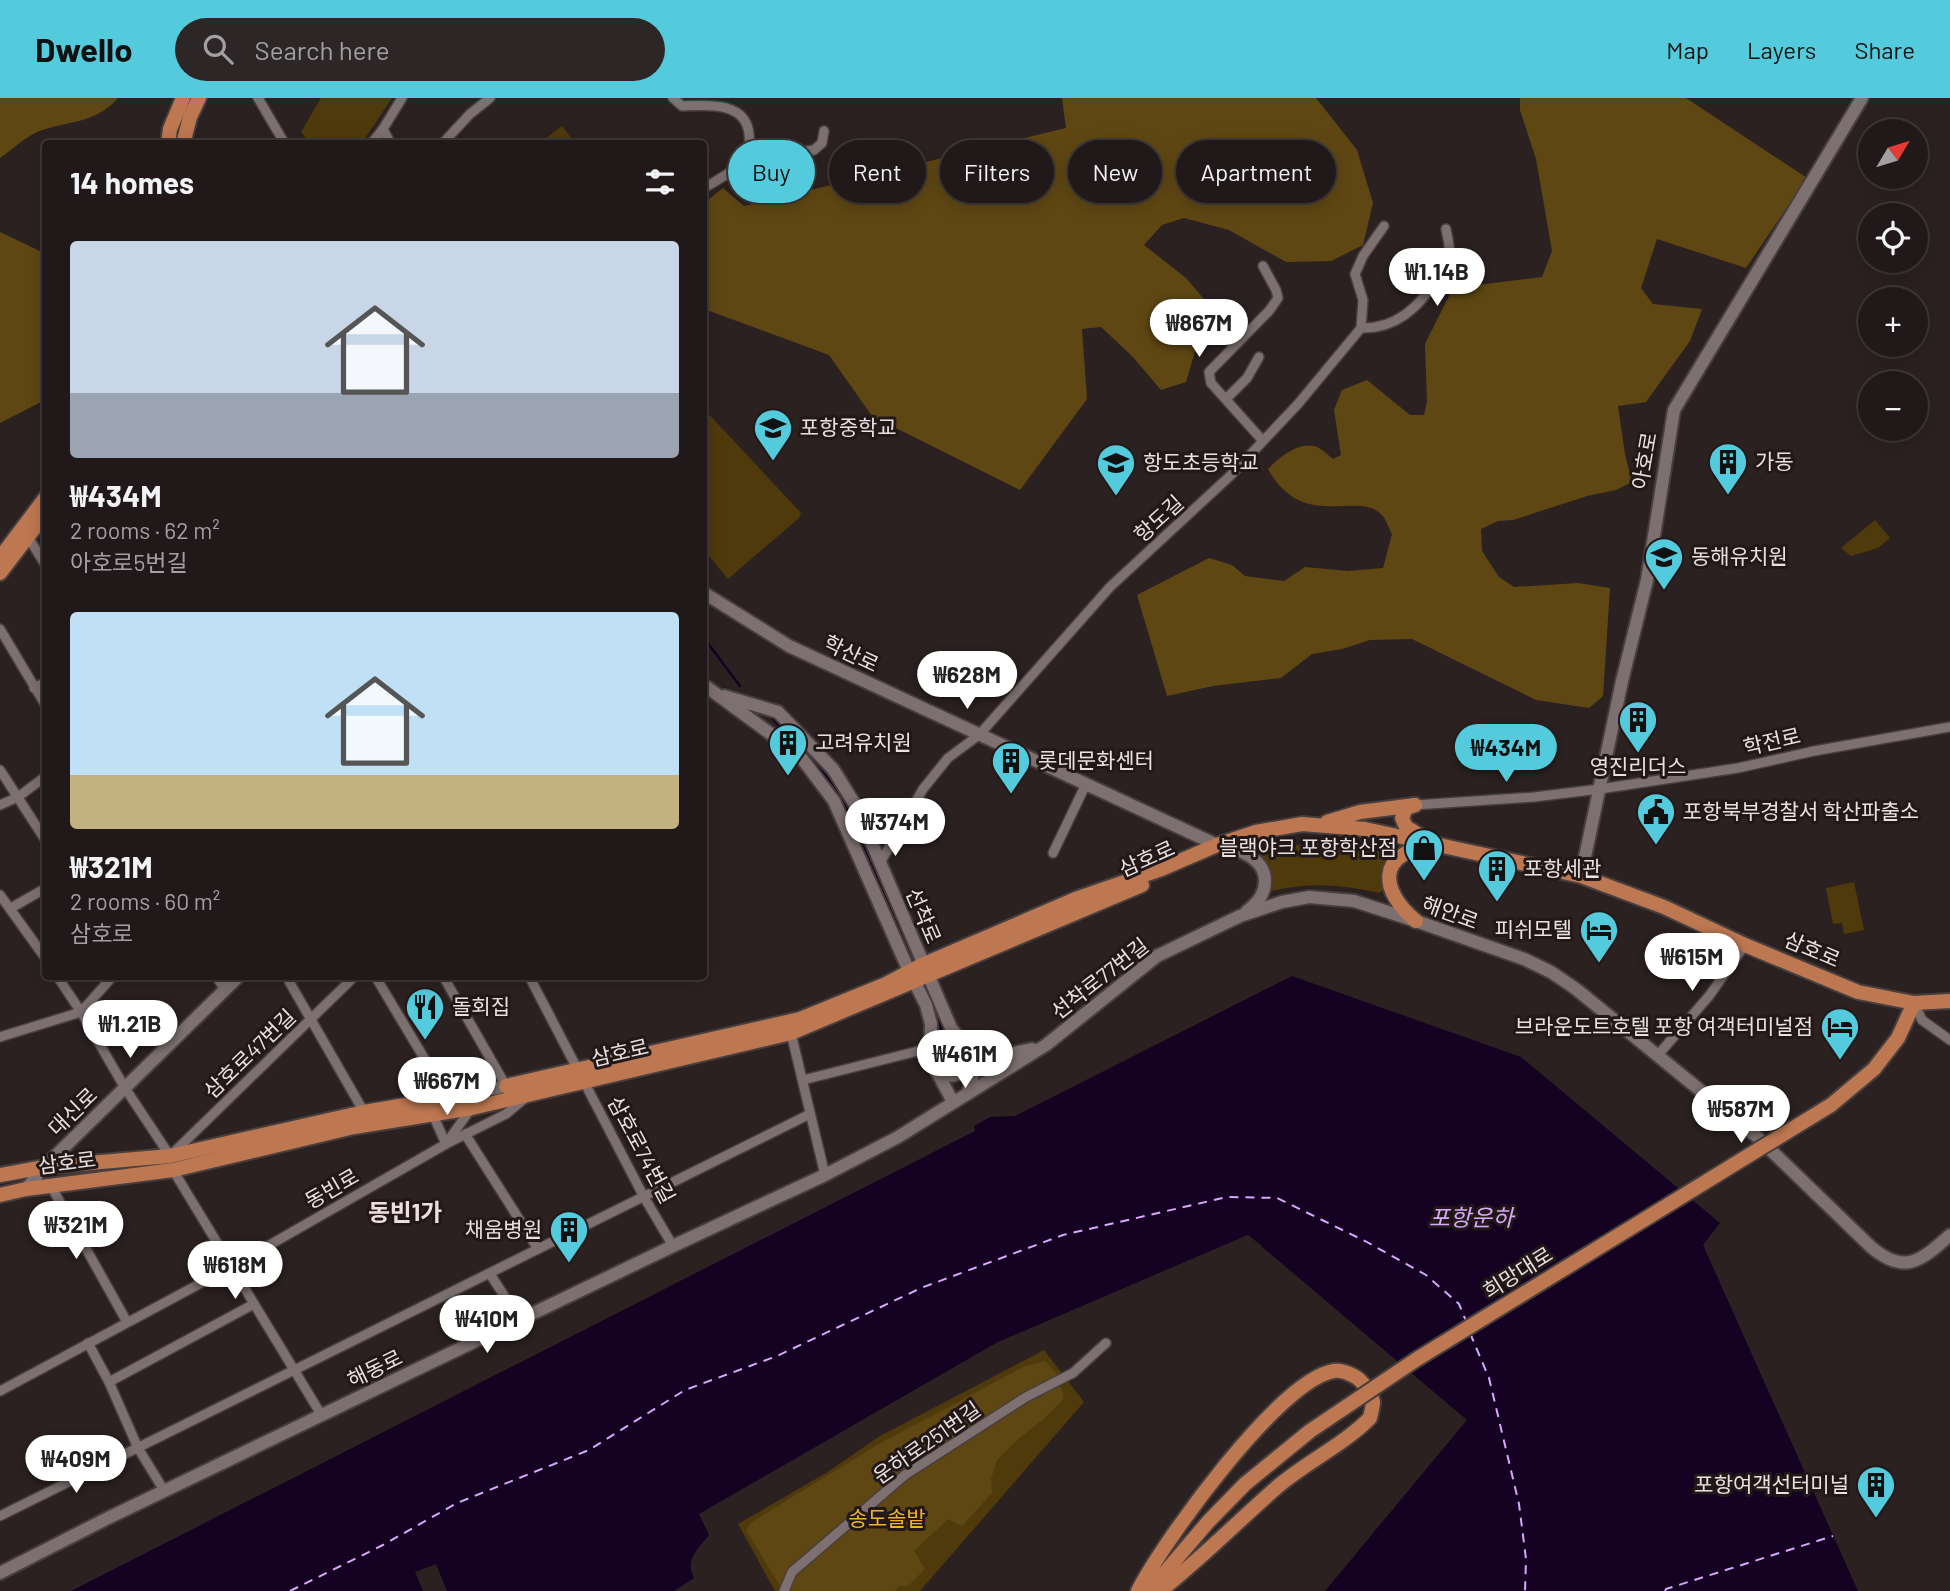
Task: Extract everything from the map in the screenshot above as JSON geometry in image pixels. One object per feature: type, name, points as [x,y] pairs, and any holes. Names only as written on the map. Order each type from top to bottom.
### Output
[{"type":"main road","points":[[169,140],[170,129],[183,98]]},
{"type":"main road","points":[[184,140],[190,117],[199,98]]},
{"type":"main road","points":[[0,558],[42,502]]},
{"type":"main road","points":[[0,573],[42,519]]},
{"type":"main road","points":[[1321,824],[1360,812],[1415,805]]},
{"type":"main road","points":[[1415,805],[1403,813],[1403,823],[1411,831],[1439,845]]},
{"type":"main road","name":"삼호로","points":[[506,1086],[582,1076],[791,1033],[1078,898],[1159,870],[1217,845],[1265,830],[1302,824],[1365,829],[1581,876],[1664,907],[1745,945],[1858,992],[1914,1003],[1950,1001]]},
{"type":"main road","points":[[1416,920],[1401,908],[1394,896],[1390,887],[1389,870],[1392,864],[1406,853],[1439,845]]},
{"type":"main road","name":"삼호로","points":[[0,1175],[44,1167],[172,1163],[365,1112],[448,1098],[471,1101],[529,1095],[582,1076],[800,1019],[918,973]]},
{"type":"main road","name":"희망대로","points":[[1149,1591],[1208,1521],[1273,1459],[1361,1395],[1831,1105],[1874,1069],[1898,1038],[1914,1003]]},
{"type":"main road","name":"삼호로","points":[[0,1195],[354,1127],[433,1115],[471,1101]]},
{"type":"main road","points":[[1138,1591],[1157,1557],[1196,1503],[1268,1417],[1295,1393],[1320,1376],[1343,1371],[1359,1379],[1373,1402],[1370,1418],[1340,1445],[1278,1486],[1160,1591]]},
{"type":"street","points":[[258,98],[283,140]]},
{"type":"street","points":[[374,140],[402,98]]},
{"type":"street","points":[[446,140],[470,114],[490,98]]},
{"type":"street","points":[[673,98],[682,106],[724,106],[736,112],[744,119],[749,140]]},
{"type":"street","name":"아호로","points":[[1581,876],[1622,681],[1647,580],[1674,410],[1862,98]]},
{"type":"street","points":[[383,130],[389,140]]},
{"type":"street","points":[[815,149],[822,143],[824,131]]},
{"type":"street","points":[[707,186],[728,171]]},
{"type":"street","points":[[1384,226],[1363,256],[1355,274],[1363,300],[1361,328],[1377,329],[1398,321],[1426,298],[1449,250],[1446,229]]},
{"type":"street","points":[[1263,266],[1278,298],[1269,311],[1209,372],[1211,383],[1263,441]]},
{"type":"street","name":"항도길","points":[[880,863],[923,789],[947,758],[979,735],[1110,587],[1202,504],[1263,441],[1298,404],[1361,328]]},
{"type":"street","points":[[1226,400],[1247,378],[1259,357]]},
{"type":"street","points":[[27,537],[42,560]]},
{"type":"street","name":"학산로","points":[[707,595],[789,646],[1217,845],[1244,852],[1258,864],[1266,881],[1256,905],[1240,916]]},
{"type":"street","points":[[0,629],[42,700]]},
{"type":"street","points":[[34,688],[42,684]]},
{"type":"street","name":"선착로","points":[[707,687],[790,748],[803,760],[834,801],[918,973],[970,1057],[975,1071],[968,1093]]},
{"type":"street","name":"선착로","points":[[717,694],[778,712],[803,735],[832,769],[856,806],[880,863],[918,973],[931,1024],[930,1048],[937,1072],[953,1102]]},
{"type":"street","name":"학전로","points":[[1415,805],[1534,797],[1600,789],[1738,768],[1814,751],[1950,727]]},
{"type":"street","points":[[0,770],[42,835]]},
{"type":"street","points":[[0,805],[18,797],[42,779]]},
{"type":"street","points":[[1053,853],[1086,784]]},
{"type":"street","points":[[11,908],[42,890]]},
{"type":"street","points":[[0,895],[42,953]]},
{"type":"street","name":"해안로","points":[[1240,916],[1282,902],[1316,897],[1354,901],[1524,959],[1551,972],[1576,989],[1755,1135],[1870,1246],[1887,1259],[1903,1264],[1916,1261],[1933,1251],[1950,1235]]},
{"type":"street","name":"선착로77번길","points":[[953,1102],[1046,1045],[1157,956],[1240,916]]},
{"type":"street","points":[[1658,1055],[1709,996],[1745,945]]},
{"type":"street","points":[[60,980],[322,1416]]},
{"type":"street","points":[[0,1037],[81,1012],[109,980]]},
{"type":"street","points":[[219,980],[225,990]]},
{"type":"street","name":"대신로","points":[[26,1189],[44,1167],[235,980]]},
{"type":"street","points":[[288,980],[365,1112]]},
{"type":"street","name":"삼호로47번길","points":[[172,1163],[351,980]]},
{"type":"street","points":[[376,980],[448,1098]]},
{"type":"street","points":[[445,980],[506,1086]]},
{"type":"street","name":"삼호로74번길","points":[[531,980],[644,1197],[673,1246]]},
{"type":"street","points":[[1914,1003],[1922,1020],[1950,1040]]},
{"type":"street","points":[[791,1033],[825,1175]]},
{"type":"street","points":[[964,1045],[991,1058],[1046,1045]]},
{"type":"street","points":[[803,1080],[930,1048]]},
{"type":"street","points":[[937,1072],[946,1076],[961,1074],[970,1057]]},
{"type":"street","name":"삼호로","points":[[471,1101],[506,1086]]},
{"type":"street","points":[[433,1115],[446,1144],[506,1114],[529,1095]]},
{"type":"street","name":"동빈로","points":[[0,1391],[231,1267],[446,1144],[471,1101]]},
{"type":"street","name":"해동로","points":[[0,1573],[825,1175],[898,1137],[953,1102]]},
{"type":"street","points":[[0,1516],[810,1114]]},
{"type":"street","points":[[465,1134],[538,1249]]},
{"type":"street","points":[[51,1186],[127,1322]]},
{"type":"street","points":[[490,1274],[520,1320]]},
{"type":"street","points":[[109,1382],[254,1304]]},
{"type":"street","points":[[88,1343],[109,1382],[138,1448],[165,1492]]},
{"type":"street","name":"운하로251번길","points":[[784,1591],[792,1572],[905,1475],[1026,1397],[1073,1373],[1107,1343]]},
{"type":"green space","points":[[0,98],[118,98],[109,107],[90,117],[37,132],[0,158]]},
{"type":"green space","points":[[321,98],[392,98],[364,140],[308,140],[301,132]]},
{"type":"green space","points":[[1062,98],[1316,98],[1357,150],[1373,203],[1363,245],[1331,261],[1286,262],[1229,230],[1184,218],[1162,225],[1144,245],[1186,278],[1209,305],[1186,382],[1161,390],[1132,356],[1101,327],[1082,329],[1087,399],[1020,490],[872,416],[829,355],[707,310],[707,201],[723,188],[728,192],[728,203],[740,203],[744,206],[756,203],[815,203],[815,189],[829,185],[829,203],[926,203],[926,162],[940,159],[940,203],[1054,203],[1054,140],[1016,140],[1066,128]]},
{"type":"green space","points":[[1520,98],[1686,98],[1807,178],[1746,268],[1657,239],[1641,288],[1653,304],[1702,309],[1690,341],[1646,402],[1618,406],[1632,482],[1616,490],[1587,496],[1513,520],[1498,521],[1481,529],[1482,551],[1499,577],[1514,587],[1578,583],[1610,588],[1603,696],[1589,708],[1536,700],[1412,639],[1370,640],[1342,649],[1312,654],[1281,678],[1213,686],[1167,696],[1137,595],[1209,558],[1232,565],[1245,576],[1284,581],[1305,567],[1348,571],[1383,568],[1392,534],[1382,515],[1372,508],[1314,505],[1298,500],[1282,488],[1268,469],[1285,455],[1305,446],[1319,448],[1333,459],[1341,455],[1334,410],[1342,390],[1367,380],[1410,415],[1424,415],[1427,402],[1425,344],[1453,288],[1542,277],[1552,251],[1536,159],[1520,110]]},
{"type":"green space","points":[[562,126],[573,140],[544,140]]},
{"type":"green space","points":[[0,232],[42,252],[42,402],[0,423]]},
{"type":"green space","points":[[707,412],[801,513],[799,518],[728,579],[707,554]]},
{"type":"green space","points":[[1875,520],[1890,538],[1878,548],[1851,556],[1841,548]]},
{"type":"green space","points":[[1318,843],[1390,853],[1385,889],[1379,893],[1312,885],[1271,891],[1267,868],[1251,850]]},
{"type":"green space","points":[[1854,882],[1864,930],[1844,934],[1842,923],[1833,924],[1826,888]]},
{"type":"green space","name":"송도솔밭","points":[[1044,1350],[1084,1402],[920,1591],[775,1591],[738,1524],[826,1473],[880,1436]]},
{"type":"green space","name":"송도솔밭","points":[[1045,1361],[1057,1374],[1064,1398],[997,1460],[991,1479],[992,1493],[962,1526],[948,1519],[914,1551],[925,1569],[908,1586],[899,1586],[895,1591],[783,1591],[746,1530],[752,1522],[877,1445],[1025,1366]]},
{"type":"water","name":"포항운하","points":[[1292,976],[1521,1057],[1720,1223],[1703,1245],[1858,1591],[1325,1591],[1467,1420],[1248,1235],[996,1343],[699,1514],[709,1535],[691,1560],[694,1578],[674,1591],[447,1591],[436,1564],[415,1572],[423,1591],[71,1591],[975,1131],[974,1126],[990,1117],[1015,1116]]},
{"type":"pier","points":[[1248,1235],[1262,1246],[1260,1249],[1248,1239],[997,1346],[996,1343]]},
{"type":"waterway","points":[[707,642],[740,686]]},
{"type":"waterway","points":[[770,716],[834,785],[853,820],[909,948]]},
{"type":"waterway","points":[[934,1006],[954,1065]]},
{"type":"ferry route","points":[[290,1591],[383,1545],[457,1503],[589,1450],[685,1390],[777,1356],[921,1288],[1063,1235],[1227,1197],[1277,1198],[1365,1241],[1426,1275],[1459,1304],[1466,1321]]},
{"type":"ferry route","points":[[1470,1333],[1489,1378],[1519,1504],[1526,1559],[1525,1591]]},
{"type":"ferry route","points":[[1665,1591],[1833,1536]]},
{"type":"place","name":"포항중학교","points":[[773,462]]},
{"type":"place","name":"가동","points":[[1728,496]]},
{"type":"place","name":"항도초등학교","points":[[1116,497]]},
{"type":"place","name":"동해유치원","points":[[1664,591]]},
{"type":"place","name":"영진리더스","points":[[1638,754]]},
{"type":"place","name":"고려유치원","points":[[788,777]]},
{"type":"place","name":"롯데문화센터","points":[[1011,795]]},
{"type":"place","name":"포항북부경찰서 학산파출소","points":[[1656,846]]},
{"type":"place","name":"블랙야크 포항학산점","points":[[1424,882]]},
{"type":"place","name":"포항세관","points":[[1497,903]]},
{"type":"place","name":"피쉬모텔","points":[[1599,964]]},
{"type":"place","name":"돌회집","points":[[425,1041]]},
{"type":"place","name":"브라운도트호텔 포항 여객터미널점","points":[[1840,1061]]},
{"type":"place","name":"채움병원","points":[[569,1264]]},
{"type":"place","name":"포항여객선터미널","points":[[1876,1519]]},
{"type":"district","name":"동빈1가","points":[[405,1213]]}]
